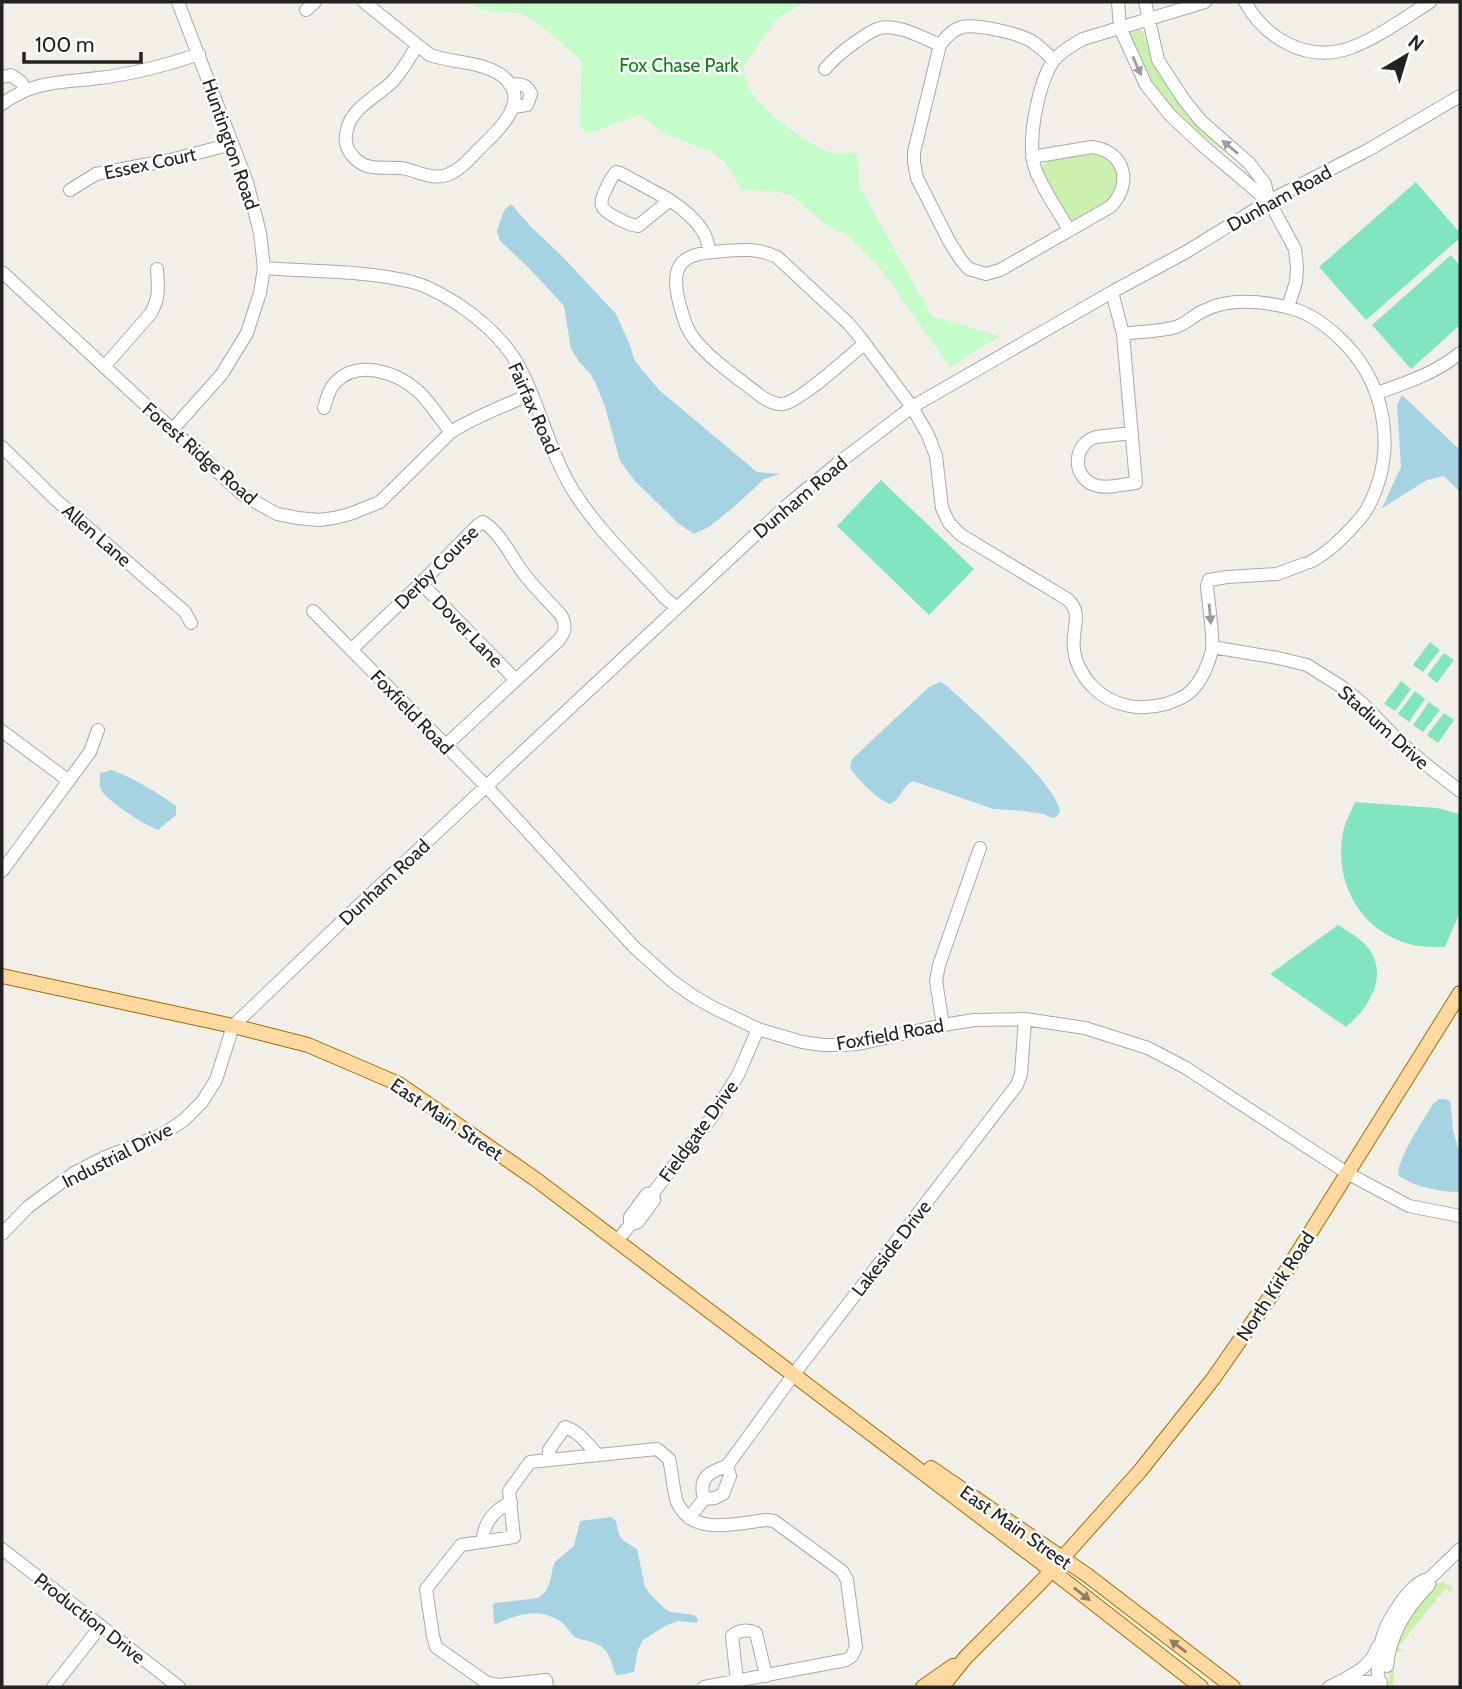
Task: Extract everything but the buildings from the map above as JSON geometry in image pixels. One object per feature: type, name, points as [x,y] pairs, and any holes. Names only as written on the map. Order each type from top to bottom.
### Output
[{"type":"main road","name":"East Main Street","points":[[2,976],[308,1045],[400,1084],[538,1181],[1201,1687]]},
{"type":"main road","name":"North Kirk Road","points":[[966,1657],[1051,1570],[1140,1471],[1213,1379],[1270,1297],[1460,993]]},
{"type":"main road","name":"East Main Street","points":[[794,1374],[1062,1558],[1233,1687]]},
{"type":"main road","points":[[923,1687],[966,1657]]},
{"type":"main road","points":[[942,1687],[966,1657]]},
{"type":"street","name":"Huntington Road","points":[[172,430],[222,374],[247,333],[260,293],[264,268],[260,233],[247,182],[178,2]]},
{"type":"street","points":[[364,2],[430,54],[491,69],[510,85],[514,99],[507,121],[465,164],[441,177],[405,169],[368,167],[359,163],[348,149],[345,139],[350,119],[394,80],[417,46]]},
{"type":"street","points":[[1118,2],[1119,28],[1146,85],[1170,114],[1202,145],[1269,201]]},
{"type":"street","points":[[1145,2],[1158,60],[1184,100],[1201,121],[1256,171],[1265,184],[1269,201],[1295,249],[1296,282],[1288,307]]},
{"type":"street","points":[[1069,230],[1038,176],[1031,147],[1045,78],[1058,56],[1083,39],[1205,2]]},
{"type":"street","points":[[1245,2],[1275,37],[1300,50],[1323,52],[1347,50],[1361,44],[1430,2]]},
{"type":"street","points":[[825,69],[835,57],[875,29],[883,27],[901,29],[940,45]]},
{"type":"street","points":[[1032,157],[1092,147],[1107,151],[1119,161],[1122,168],[1123,191],[1110,207],[1000,270],[986,274],[969,269],[933,212],[917,178],[914,162],[917,137],[940,45],[946,36],[960,28],[985,29],[1024,37],[1058,56]]},
{"type":"street","points":[[2,102],[26,90],[56,82],[139,72],[199,54]]},
{"type":"street","points":[[2,77],[11,75],[26,90]]},
{"type":"street","points":[[510,85],[522,84],[529,88],[531,94],[527,105],[513,107]]},
{"type":"street","name":"Dunham Road","points":[[233,1026],[785,507],[912,407],[1186,252],[1269,201],[1368,150],[1460,96]]},
{"type":"street","name":"Essex Court","points":[[70,190],[96,174],[170,160],[232,144]]},
{"type":"street","points":[[670,200],[638,226],[609,214],[602,208],[601,198],[616,172],[620,173],[670,200],[678,206],[701,228],[709,252]]},
{"type":"street","points":[[864,344],[799,398],[782,404],[772,403],[704,350],[694,339],[683,317],[676,287],[678,268],[691,256],[709,252],[764,251],[777,257],[848,323],[864,344],[912,407],[928,435],[936,456],[942,508],[950,523],[961,535],[1074,604],[1077,612],[1073,648],[1080,669],[1092,687],[1107,698],[1124,706],[1141,708],[1175,701],[1189,694],[1200,679],[1212,647],[1207,586],[1209,580],[1277,574],[1323,555],[1355,525],[1366,510],[1381,473],[1386,442],[1377,393],[1365,367],[1349,346],[1314,317],[1288,307],[1238,302],[1221,304],[1203,311],[1176,327],[1123,334]]},
{"type":"street","name":"Fairfax Road","points":[[264,268],[367,275],[414,282],[446,297],[479,318],[500,340],[520,368],[557,459],[591,517],[677,608]]},
{"type":"street","points":[[104,368],[156,304],[159,298],[157,269]]},
{"type":"street","name":"Forest Ridge Road","points":[[2,272],[243,495],[277,514],[319,520],[334,519],[380,502],[451,432],[492,410],[531,394]]},
{"type":"street","points":[[1112,292],[1123,334],[1132,433],[1136,482],[1096,486],[1083,477],[1078,465],[1080,450],[1090,438],[1132,433]]},
{"type":"street","points":[[1377,393],[1438,369],[1460,353]]},
{"type":"street","points":[[324,408],[335,382],[349,373],[366,370],[384,372],[419,393],[451,432]]},
{"type":"street","name":"Allen Lane","points":[[2,447],[56,500],[185,612],[191,623]]},
{"type":"street","name":"Derby Course","points":[[351,650],[478,524],[487,524],[524,575],[561,615],[565,629],[559,640],[445,746]]},
{"type":"street","name":"Dover Lane","points":[[421,583],[515,679]]},
{"type":"street","name":"Foxfield Road","points":[[313,611],[486,786],[650,963],[693,996],[758,1028],[802,1042],[823,1045],[844,1045],[974,1020],[1026,1019],[1085,1028],[1147,1048],[1186,1068],[1347,1173],[1409,1206],[1460,1216]]},
{"type":"street","name":"Stadium Drive","points":[[1212,647],[1301,663],[1342,687],[1362,703],[1423,763],[1460,791]]},
{"type":"street","points":[[2,871],[90,752],[98,730]]},
{"type":"street","points":[[2,731],[69,781]]},
{"type":"street","points":[[943,1025],[936,981],[939,965],[980,848]]},
{"type":"street","name":"Lakeside Drive","points":[[689,1518],[704,1499],[702,1485],[706,1477],[727,1465],[1017,1085],[1021,1074],[1026,1019]]},
{"type":"street","name":"Industrial Drive","points":[[2,1234],[27,1207],[74,1173],[163,1134],[184,1120],[202,1102],[216,1080],[233,1026]]},
{"type":"street","name":"Fieldgate Drive","points":[[617,1241],[630,1225],[638,1222],[654,1200],[653,1193],[712,1118],[738,1075],[758,1028]]},
{"type":"street","points":[[548,1460],[549,1450],[565,1427],[576,1433],[598,1455]]},
{"type":"street","points":[[547,1687],[546,1680],[498,1685],[487,1683],[436,1647],[426,1589],[460,1545],[514,1536],[509,1491],[530,1462],[657,1449],[669,1459],[678,1502],[689,1518],[708,1526],[774,1521],[842,1571],[847,1580],[856,1647],[852,1656],[846,1660],[739,1683],[704,1687]]},
{"type":"street","name":"Lakeside Drive","points":[[704,1499],[723,1494],[730,1476],[727,1465]]},
{"type":"street","points":[[482,1542],[487,1522],[500,1507],[511,1502]]},
{"type":"street","name":"Production Drive","points":[[2,1549],[179,1687]]},
{"type":"street","points":[[1334,1685],[1368,1664],[1401,1603],[1421,1580],[1429,1579],[1460,1549]]},
{"type":"street","points":[[1381,1685],[1385,1679],[1388,1658],[1399,1623],[1429,1585],[1429,1579]]},
{"type":"street","points":[[53,1687],[100,1627]]},
{"type":"street","points":[[739,1683],[732,1636],[737,1632],[750,1630],[757,1633],[766,1676]]},
{"type":"street","points":[[1381,1644],[1378,1676],[1381,1685]]},
{"type":"street","points":[[1334,1685],[1381,1685]]},
{"type":"green space","name":"Fox Chase Park","points":[[469,2],[805,2],[778,18],[744,65],[748,86],[753,95],[784,124],[819,148],[829,152],[857,153],[860,188],[932,316],[1000,336],[950,367],[880,268],[848,236],[826,225],[791,195],[773,191],[742,190],[724,161],[712,152],[665,134],[640,115],[586,134],[580,124],[582,61],[527,16],[480,9]]},
{"type":"green space","points":[[1135,29],[1142,30],[1158,70],[1178,100],[1244,167],[1196,132],[1163,100],[1147,75],[1128,35]]},
{"type":"green space","points":[[1093,153],[1109,160],[1114,166],[1117,189],[1103,206],[1071,220],[1043,172],[1043,164],[1050,160]]},
{"type":"green space","points":[[1416,182],[1460,233],[1460,238],[1366,320],[1319,267]]},
{"type":"green space","points":[[1451,255],[1460,266],[1460,325],[1411,369],[1372,325]]},
{"type":"green space","points":[[881,480],[974,569],[929,615],[837,526]]},
{"type":"green space","points":[[1430,642],[1440,650],[1423,672],[1413,665]]},
{"type":"green space","points":[[1444,653],[1454,660],[1437,683],[1427,675]]},
{"type":"green space","points":[[1401,681],[1411,689],[1395,711],[1384,704]]},
{"type":"green space","points":[[1415,691],[1425,699],[1409,722],[1398,714]]},
{"type":"green space","points":[[1429,702],[1440,710],[1423,732],[1413,725]]},
{"type":"green space","points":[[1444,713],[1454,720],[1438,743],[1427,735]]},
{"type":"green space","points":[[1355,802],[1437,808],[1460,814],[1460,912],[1445,947],[1418,946],[1399,940],[1367,920],[1356,905],[1348,889],[1341,852],[1344,828]]},
{"type":"green space","points":[[1338,925],[1366,945],[1375,960],[1377,970],[1373,992],[1368,1002],[1346,1027],[1270,974]]},
{"type":"green space","points":[[1443,1582],[1453,1589],[1450,1592],[1445,1589],[1398,1647],[1404,1651],[1396,1652],[1393,1687],[1388,1687],[1391,1661],[1406,1617],[1434,1584]]},
{"type":"water","points":[[511,204],[616,314],[635,361],[659,390],[757,472],[780,474],[764,479],[709,527],[694,534],[678,523],[634,480],[620,461],[596,384],[571,349],[564,306],[500,241],[497,232],[500,221],[505,209]]},
{"type":"water","points":[[1402,395],[1460,450],[1460,492],[1444,476],[1427,480],[1382,508],[1401,467],[1397,405]]},
{"type":"water","points":[[940,682],[974,710],[1029,765],[1055,799],[1060,812],[1056,817],[993,809],[913,781],[890,804],[874,794],[858,778],[850,768],[852,759],[929,687]]},
{"type":"water","points":[[112,770],[169,801],[176,806],[176,815],[158,830],[127,813],[101,790],[100,773]]},
{"type":"water","points":[[1439,1099],[1450,1101],[1453,1130],[1460,1155],[1460,1192],[1428,1188],[1398,1175],[1412,1139],[1433,1104]]},
{"type":"water","points":[[611,1517],[616,1521],[622,1538],[637,1549],[645,1587],[650,1594],[665,1609],[694,1615],[698,1619],[697,1623],[678,1621],[643,1640],[638,1650],[634,1672],[619,1675],[616,1675],[608,1654],[602,1647],[575,1637],[560,1621],[535,1613],[512,1617],[496,1624],[493,1605],[538,1598],[546,1591],[555,1562],[574,1546],[580,1521]]}]
